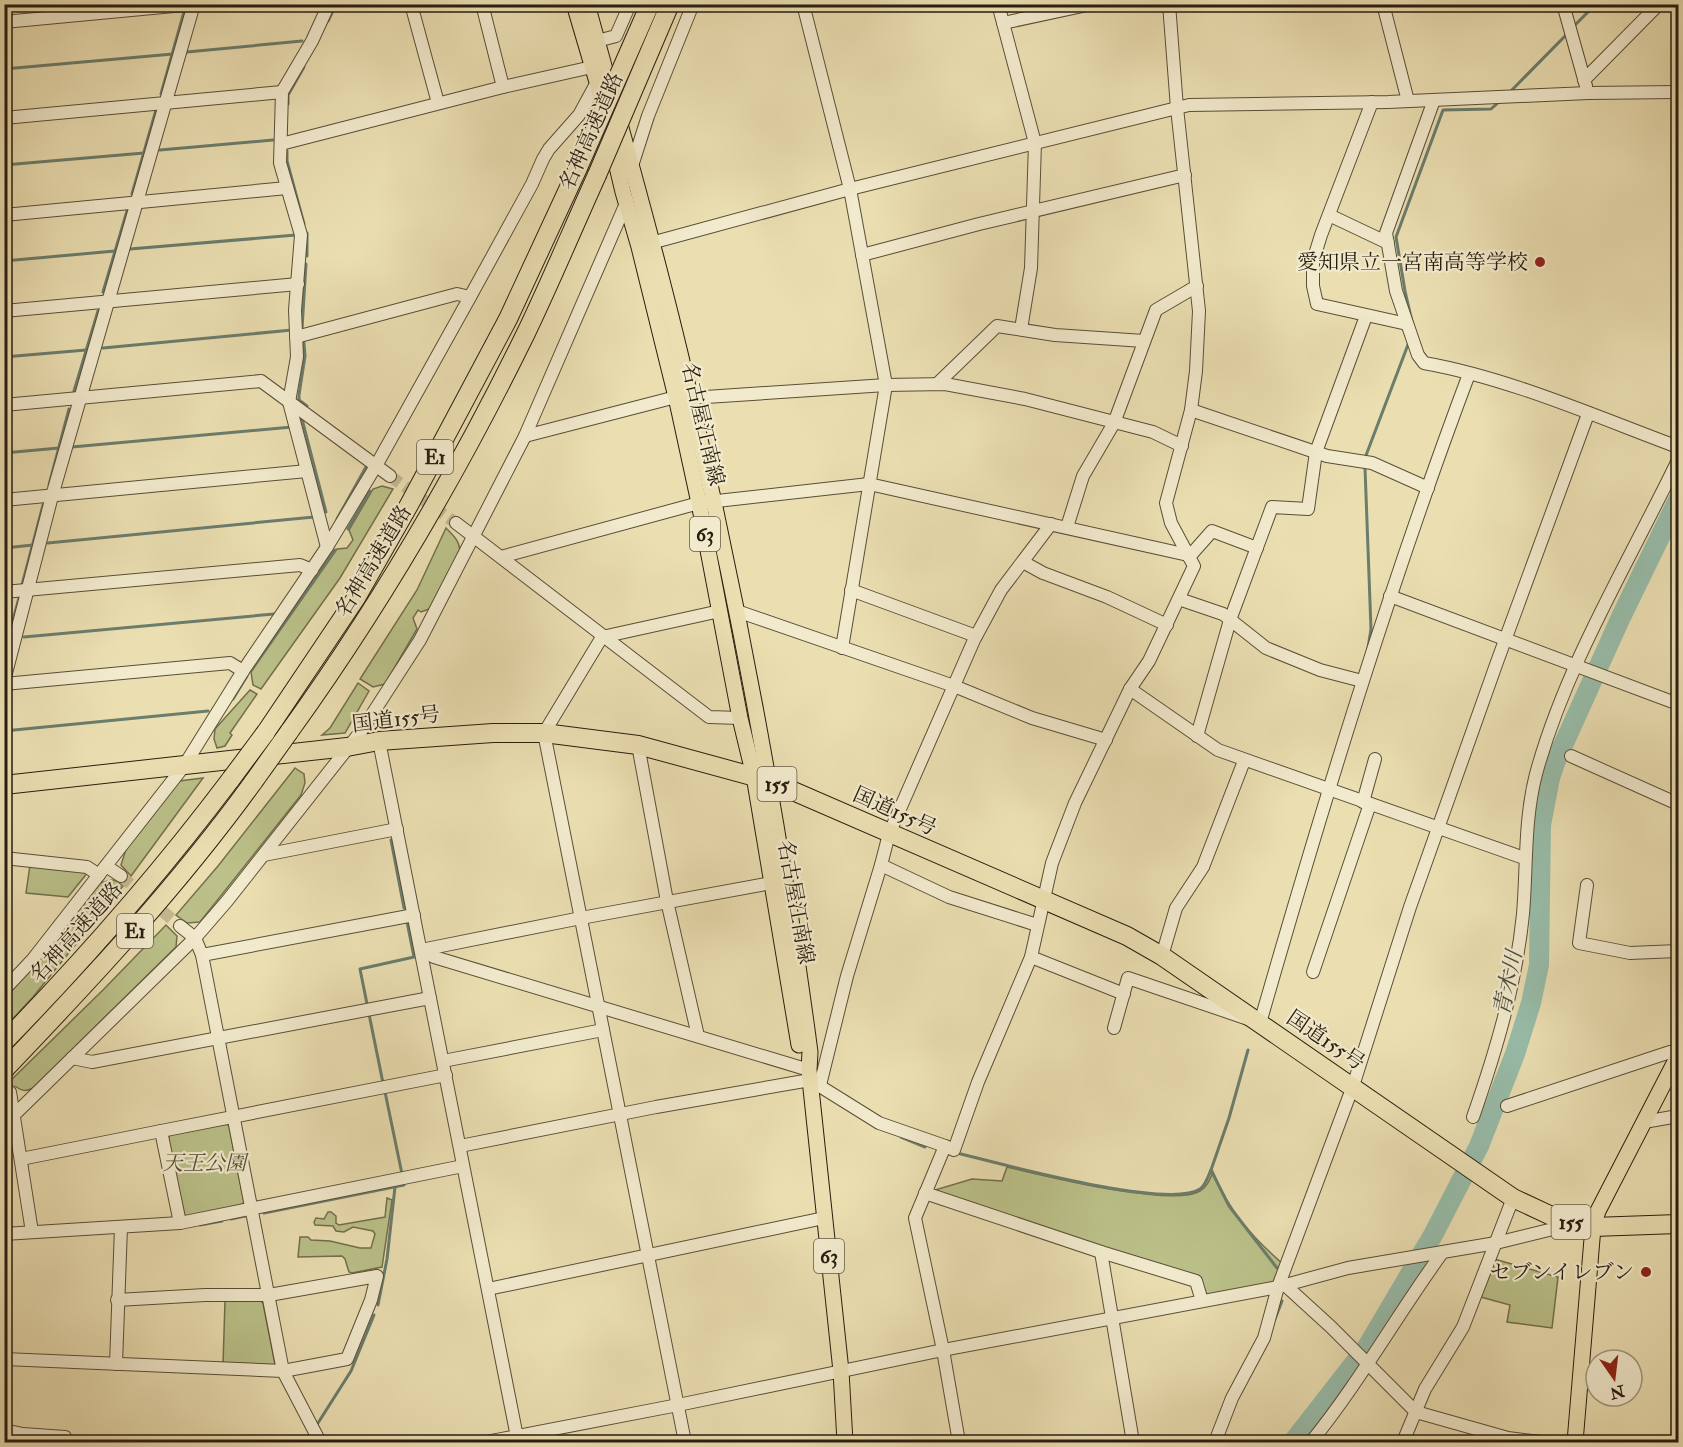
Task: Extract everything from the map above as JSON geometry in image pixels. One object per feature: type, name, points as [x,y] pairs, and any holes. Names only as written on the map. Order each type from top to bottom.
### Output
[{"type":"highway","name":"名神高速道路","points":[[4,1042],[67,978],[143,890],[231,779],[266,732],[356,598],[410,505],[508,319],[650,4]]},
{"type":"highway","name":"名神高速道路","points":[[4,1071],[155,909],[254,781],[332,672],[374,607],[472,437],[527,332],[670,4]]},
{"type":"highway","name":"国道155号","points":[[4,785],[347,747],[379,741],[482,733],[544,733],[638,745],[762,779],[1096,921],[1162,956],[1514,1198],[1558,1219],[1593,1227],[1678,1224]]},
{"type":"main road","name":"名古屋江南線","points":[[574,4],[595,75],[626,204],[684,398]]},
{"type":"main road","name":"名古屋江南線","points":[[587,4],[651,243],[706,501],[737,611],[762,779],[771,883],[800,1052],[813,1078]]},
{"type":"main road","name":"名古屋江南線","points":[[706,501],[720,611],[740,718],[762,779],[792,915],[813,1078],[824,1218],[841,1371],[845,1443]]},
{"type":"main road","name":"155","points":[[1575,1443],[1593,1227],[1598,1211],[1678,1054]]},
{"type":"street","points":[[4,22],[194,4],[52,496],[4,683],[230,663],[243,671]]},
{"type":"street","points":[[327,547],[290,402],[297,357],[295,310],[301,235],[280,163],[280,144],[282,92],[312,41],[329,4]]},
{"type":"street","points":[[411,4],[438,104]]},
{"type":"street","points":[[482,4],[503,87]]},
{"type":"street","points":[[597,41],[616,36],[630,4]]},
{"type":"street","points":[[9,1118],[195,938],[264,855],[362,730],[420,640],[525,436],[626,204],[632,169],[648,116],[693,4]]},
{"type":"street","points":[[803,4],[850,189],[886,385],[842,648]]},
{"type":"street","points":[[998,4],[1035,143],[1031,268],[1021,329]]},
{"type":"street","points":[[1003,23],[1092,4]]},
{"type":"street","points":[[421,950],[434,957],[698,1036],[813,1078],[879,1124],[954,1150],[978,1082],[1031,957],[1053,863],[1075,803],[1130,689],[1149,661],[1194,566],[1171,523],[1166,503],[1191,410],[1199,321],[1177,108],[1169,4]]},
{"type":"street","points":[[1383,4],[1408,101]]},
{"type":"street","points":[[1563,4],[1587,93]]},
{"type":"street","points":[[1584,80],[1659,4]]},
{"type":"street","points":[[4,990],[33,959],[184,766],[243,671],[327,547],[470,297],[532,184],[549,148],[579,115],[595,75],[503,87],[280,144]]},
{"type":"street","points":[[4,118],[282,92]]},
{"type":"street","points":[[651,243],[850,189],[1190,105],[1372,102],[1587,93],[1678,92]]},
{"type":"street","points":[[1434,100],[1386,233],[1396,291],[1418,355],[1424,363],[1523,390],[1678,447]]},
{"type":"street","points":[[1372,102],[1313,261],[1313,286],[1317,304],[1407,324]]},
{"type":"street","points":[[862,255],[1185,175]]},
{"type":"street","points":[[4,215],[287,188]]},
{"type":"street","points":[[1329,215],[1388,243]]},
{"type":"street","points":[[4,311],[298,284]]},
{"type":"street","points":[[1067,527],[1083,476],[1114,423],[1156,309],[1197,286]]},
{"type":"street","points":[[296,337],[457,294],[470,297]]},
{"type":"street","points":[[1197,736],[1230,620],[1272,507],[1308,509],[1316,452],[1366,316]]},
{"type":"street","points":[[937,384],[997,326],[1055,335],[1144,341]]},
{"type":"street","points":[[1114,1028],[1128,978],[1260,1023],[1362,681],[1469,374]]},
{"type":"street","points":[[4,405],[261,381],[390,476]]},
{"type":"street","points":[[525,436],[684,398],[886,385],[937,384],[1025,399],[1153,432],[1182,446]]},
{"type":"street","points":[[1191,410],[1327,456],[1372,463],[1428,488]]},
{"type":"street","points":[[1215,1443],[1232,1398],[1264,1338],[1353,1086],[1438,827],[1588,414]]},
{"type":"street","points":[[1473,1117],[1496,1052],[1516,962],[1523,913],[1524,858],[1529,814],[1546,740],[1576,665],[1678,460]]},
{"type":"street","points":[[4,500],[307,471]]},
{"type":"street","points":[[501,557],[706,501],[869,484],[1189,556]]},
{"type":"street","points":[[456,523],[709,717],[740,718]]},
{"type":"street","points":[[813,1078],[847,976],[889,834],[976,636],[1001,590],[1051,524]]},
{"type":"street","points":[[1189,556],[1212,531],[1257,548]]},
{"type":"street","points":[[1023,562],[1043,573],[1107,597],[1167,625]]},
{"type":"street","points":[[4,592],[300,565],[312,570]]},
{"type":"street","points":[[851,590],[976,636]]},
{"type":"street","points":[[1390,596],[1678,704]]},
{"type":"street","points":[[1179,599],[1223,614],[1266,648],[1320,670],[1362,681]]},
{"type":"street","points":[[685,1443],[544,733],[602,637],[720,611]]},
{"type":"street","points":[[737,611],[954,686],[1032,718],[1106,740]]},
{"type":"street","points":[[1130,689],[1218,750],[1524,858]]},
{"type":"street","points":[[379,741],[518,1440]]},
{"type":"street","points":[[638,745],[667,901],[698,1036]]},
{"type":"street","points":[[1571,756],[1678,804]]},
{"type":"street","points":[[1313,972],[1366,803],[1375,759]]},
{"type":"street","points":[[1162,956],[1176,908],[1203,867],[1244,761]]},
{"type":"street","points":[[264,855],[397,829]]},
{"type":"street","points":[[4,858],[87,867],[122,876]]},
{"type":"street","points":[[881,866],[949,897],[1037,925]]},
{"type":"street","points":[[421,950],[667,901],[771,883]]},
{"type":"street","points":[[1587,885],[1579,944],[1630,953],[1678,951]]},
{"type":"street","points":[[202,955],[414,915]]},
{"type":"street","points":[[180,926],[195,938],[202,955],[283,1371],[320,1443]]},
{"type":"street","points":[[1031,957],[1124,994]]},
{"type":"street","points":[[72,1058],[92,1062],[430,998]]},
{"type":"street","points":[[443,1061],[603,1030]]},
{"type":"street","points":[[1508,1106],[1670,1052],[1678,1054]]},
{"type":"street","points":[[21,1159],[446,1075]]},
{"type":"street","points":[[459,1146],[813,1078]]},
{"type":"street","points":[[10,1092],[9,1118],[21,1159],[32,1232]]},
{"type":"street","points":[[1644,1122],[1678,1116]]},
{"type":"street","points":[[161,1131],[180,1223]]},
{"type":"street","points":[[945,1146],[915,1218],[943,1350],[959,1443]]},
{"type":"street","points":[[4,1234],[180,1223],[463,1166]]},
{"type":"street","points":[[925,1193],[1196,1281],[1202,1301]]},
{"type":"street","points":[[1403,1443],[1425,1389],[1463,1327],[1514,1198]]},
{"type":"street","points":[[488,1289],[824,1218]]},
{"type":"street","points":[[116,1364],[121,1227]]},
{"type":"street","points":[[486,1443],[518,1440],[943,1350],[1281,1286],[1348,1269],[1496,1243],[1557,1228],[1593,1227]]},
{"type":"street","points":[[1101,1252],[1133,1443]]},
{"type":"street","points":[[1311,1443],[1368,1364],[1439,1253]]},
{"type":"street","points":[[4,1359],[283,1371],[347,1359],[371,1300],[377,1276],[268,1295],[205,1295],[117,1300]]},
{"type":"street","points":[[1281,1286],[1331,1327],[1416,1412],[1508,1438],[1541,1443]]},
{"type":"street","points":[[4,1430],[23,1434],[65,1437],[66,1443]]},
{"type":"green space","points":[[382,486],[393,489],[340,578],[261,689],[253,685],[251,672],[337,549],[347,548],[353,540],[349,530],[373,489]]},
{"type":"green space","points":[[446,528],[458,542],[460,553],[435,603],[429,609],[421,612],[418,610],[413,618],[417,629],[385,684],[373,687],[360,679],[417,590]]},
{"type":"green space","points":[[358,683],[369,691],[345,733],[322,735],[330,728]]},
{"type":"green space","points":[[250,690],[257,694],[230,733],[232,735],[225,746],[217,748],[214,739],[215,729]]},
{"type":"green space","points":[[295,768],[304,774],[305,783],[301,795],[200,922],[187,923],[176,915],[218,866]]},
{"type":"green space","points":[[203,778],[131,876],[121,865],[126,849],[179,781]]},
{"type":"green space","points":[[30,865],[88,872],[68,897],[26,893]]},
{"type":"green space","points":[[112,880],[123,886],[33,997],[8,1024],[4,1000],[100,883]]},
{"type":"green space","points":[[166,925],[177,936],[176,947],[33,1088],[24,1090],[15,1086],[7,1094],[5,1112],[5,1086]]},
{"type":"green space","name":"天王公園","points":[[226,1124],[229,1126],[244,1202],[239,1208],[185,1217],[167,1140],[170,1135]]},
{"type":"green space","points":[[1007,1167],[1076,1183],[1163,1196],[1185,1195],[1200,1191],[1213,1172],[1226,1199],[1242,1222],[1283,1264],[1285,1285],[1202,1301],[1196,1281],[925,1193],[972,1179],[1002,1181]]},
{"type":"green space","points":[[387,1198],[392,1200],[382,1267],[352,1273],[349,1272],[342,1256],[298,1257],[300,1237],[371,1248],[375,1234],[373,1231],[353,1227],[344,1232],[336,1231],[333,1226],[315,1225],[314,1222],[316,1218],[324,1219],[328,1212],[336,1216],[336,1223],[339,1225],[385,1217]]},
{"type":"green space","points":[[1494,1259],[1558,1277],[1552,1328],[1507,1322],[1510,1305],[1477,1296]]},
{"type":"green space","points":[[260,1300],[263,1303],[275,1364],[272,1367],[223,1365],[225,1301]]},
{"type":"waterway","points":[[328,21],[336,4]]},
{"type":"waterway","points":[[1574,26],[1596,4]]},
{"type":"waterway","points":[[161,94],[184,12]]},
{"type":"waterway","points":[[1509,93],[1568,33]]},
{"type":"waterway","points":[[187,52],[302,41]]},
{"type":"waterway","points":[[4,69],[173,54]]},
{"type":"waterway","points":[[288,104],[288,95],[304,67]]},
{"type":"waterway","points":[[1414,330],[1396,237],[1443,110],[1491,109],[1500,101]]},
{"type":"waterway","points":[[132,194],[156,110]]},
{"type":"waterway","points":[[160,150],[273,140]]},
{"type":"waterway","points":[[287,151],[287,161],[304,224]]},
{"type":"waterway","points":[[4,165],[144,153]]},
{"type":"waterway","points":[[103,292],[127,211]]},
{"type":"waterway","points":[[307,233],[307,256]]},
{"type":"waterway","points":[[130,249],[296,235]]},
{"type":"waterway","points":[[4,261],[115,251]]},
{"type":"waterway","points":[[302,329],[306,264]]},
{"type":"waterway","points":[[74,391],[98,311]]},
{"type":"waterway","points":[[103,348],[292,330]]},
{"type":"waterway","points":[[1365,458],[1409,342]]},
{"type":"waterway","points":[[304,343],[305,356],[299,400],[307,406]]},
{"type":"waterway","points":[[4,357],[86,350]]},
{"type":"waterway","points":[[49,485],[69,409]]},
{"type":"waterway","points":[[301,415],[326,512]]},
{"type":"waterway","points":[[72,447],[292,427]]},
{"type":"waterway","points":[[4,453],[59,448]]},
{"type":"waterway","points":[[337,519],[366,467]]},
{"type":"waterway","points":[[1365,468],[1371,629],[1368,648]]},
{"type":"waterway","points":[[348,529],[370,491]]},
{"type":"waterway","name":"青木川","points":[[1293,1442],[1367,1347],[1433,1235],[1479,1146],[1515,1054],[1531,1003],[1539,965],[1541,825],[1550,778],[1621,617],[1678,500]]},
{"type":"waterway","points":[[22,585],[43,505]]},
{"type":"waterway","points":[[48,543],[314,517]]},
{"type":"waterway","points":[[4,548],[33,545]]},
{"type":"waterway","points":[[251,670],[335,550]]},
{"type":"waterway","points":[[4,653],[19,598]]},
{"type":"waterway","points":[[24,637],[274,614]]},
{"type":"waterway","points":[[233,699],[247,676]]},
{"type":"waterway","points":[[4,731],[208,711]]},
{"type":"waterway","points":[[391,840],[404,908]]},
{"type":"waterway","points":[[367,1004],[360,969],[414,957],[407,922]]},
{"type":"waterway","points":[[369,1014],[383,1083]]},
{"type":"waterway","points":[[1248,1050],[1229,1118],[1211,1170],[1229,1206],[1277,1268]]},
{"type":"waterway","points":[[385,1092],[402,1174]]},
{"type":"waterway","points":[[901,1137],[925,1147]]},
{"type":"waterway","points":[[957,1153],[1082,1183],[1154,1194],[1182,1194],[1200,1189],[1211,1170]]},
{"type":"waterway","points":[[264,1213],[404,1185],[404,1183]]},
{"type":"waterway","points":[[378,1305],[387,1259],[395,1187]]},
{"type":"waterway","points":[[231,1219],[245,1216]]},
{"type":"waterway","points":[[200,1225],[222,1221]]},
{"type":"waterway","points":[[1275,1319],[1282,1301]]},
{"type":"waterway","points":[[318,1423],[351,1371],[374,1315]]},
{"type":"waterway","points":[[269,1442],[309,1436]]},
{"type":"tunnel","points":[[390,476],[456,523]]},
{"type":"tunnel","points":[[121,876],[180,926]]},
{"type":"tunnel","points":[[4,1047],[10,1092]]},
{"type":"place","name":"愛知県立一宮南高等学校","points":[[1540,262]]},
{"type":"place","name":"セブンイレブン","points":[[1646,1272]]}]
